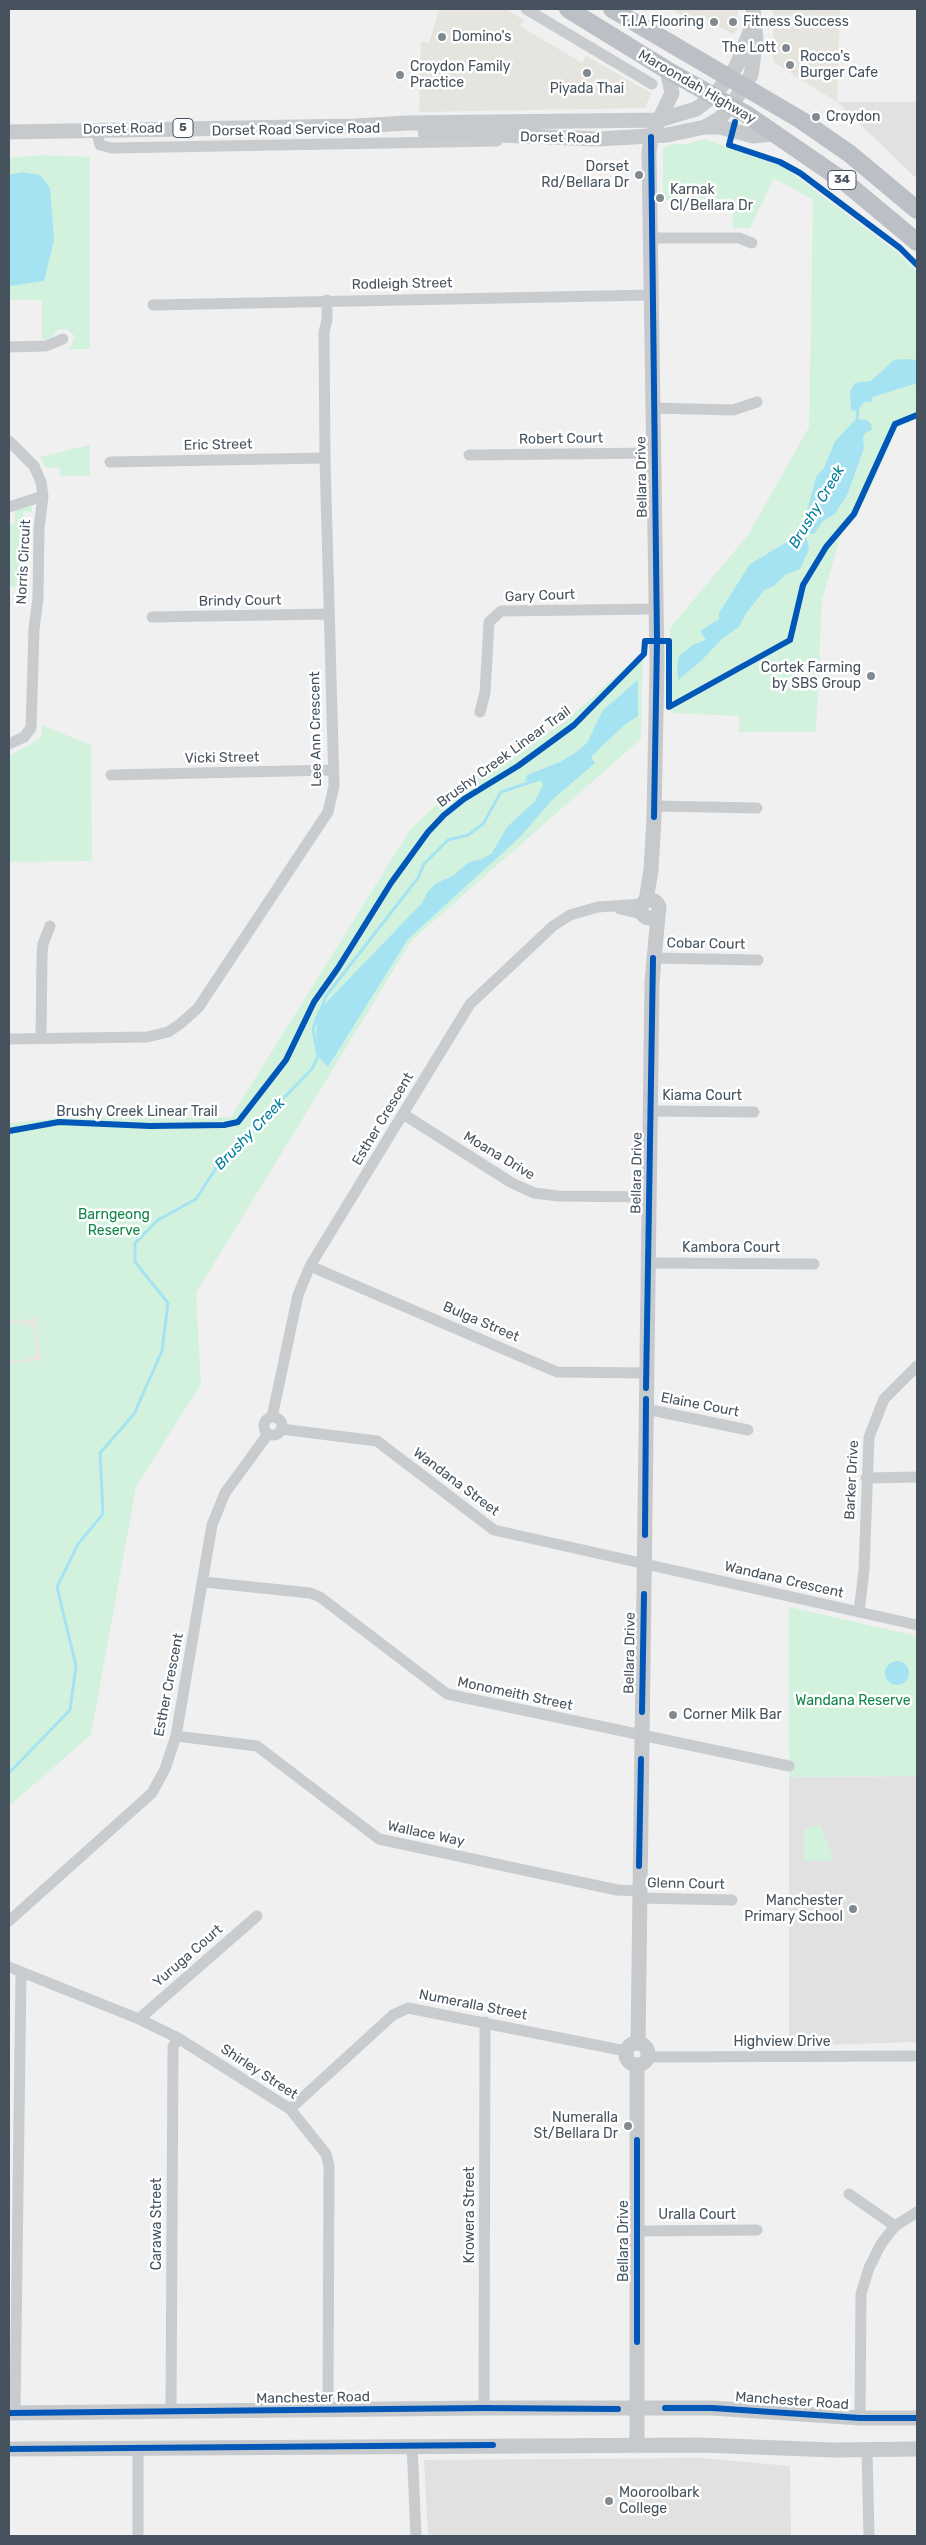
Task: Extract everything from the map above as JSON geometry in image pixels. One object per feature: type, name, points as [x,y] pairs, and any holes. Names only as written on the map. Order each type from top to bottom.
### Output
[{"type":"highway","name":"Maroondah Highway","points":[[568,9],[667,70],[746,114],[845,182],[917,242]]},
{"type":"highway","name":"Maroondah Highway","points":[[612,9],[801,120],[843,149],[917,210]]},
{"type":"main road","points":[[737,81],[742,54],[753,16]]},
{"type":"main road","name":"Bellara Drive","points":[[632,2047],[639,1895],[653,958],[648,909],[654,806],[657,662],[650,238],[651,137],[672,93],[667,70]]},
{"type":"main road","name":"Dorset Road","points":[[9,132],[356,126],[407,123],[659,120],[686,113],[737,81]]},
{"type":"main road","name":"Dorset Road","points":[[356,126],[510,137],[613,139],[651,137],[705,127],[718,119],[731,106],[737,81]]},
{"type":"main road","points":[[613,121],[613,139]]},
{"type":"main road","points":[[705,127],[720,127],[753,136],[774,134]]},
{"type":"main road","points":[[632,2047],[646,2047],[642,2061]]},
{"type":"main road","name":"Bellara Drive","points":[[637,2446],[637,2231],[642,2061]]},
{"type":"main road","name":"Manchester Road","points":[[12,2413],[484,2408],[712,2408],[860,2418],[917,2418]]},
{"type":"main road","points":[[9,2449],[412,2445],[736,2445],[834,2450],[917,2449]]},
{"type":"street","points":[[526,9],[652,84]]},
{"type":"street","points":[[603,55],[632,49]]},
{"type":"street","name":"Dorset Road Service Road","points":[[96,129],[100,145],[112,148],[496,142],[510,137]]},
{"type":"street","points":[[650,238],[739,238],[752,243]]},
{"type":"street","name":"Rodleigh Street","points":[[153,305],[322,300],[651,295]]},
{"type":"street","name":"Lee Ann Crescent","points":[[9,1039],[147,1037],[168,1032],[190,1016],[328,812],[333,796],[333,770],[325,458],[324,332],[327,320],[322,300]]},
{"type":"street","points":[[9,347],[46,346],[64,339]]},
{"type":"street","points":[[653,408],[733,410],[757,402]]},
{"type":"street","name":"Norris Circuit","points":[[9,441],[34,466],[41,482],[43,496],[39,528],[39,589],[34,629],[31,728],[24,737],[9,744]]},
{"type":"street","name":"Robert Court","points":[[469,455],[654,453]]},
{"type":"street","name":"Eric Street","points":[[110,462],[325,458]]},
{"type":"street","points":[[9,507],[43,496]]},
{"type":"street","name":"Gary Court","points":[[480,712],[485,693],[489,622],[501,612],[656,609]]},
{"type":"street","name":"Brindy Court","points":[[152,617],[328,614]]},
{"type":"street","name":"Vicki Street","points":[[111,775],[333,770]]},
{"type":"street","points":[[654,806],[757,808]]},
{"type":"street","name":"Esther Crescent","points":[[272,1417],[298,1295],[310,1266],[470,1004],[561,920],[581,911],[611,907],[648,909]]},
{"type":"street","points":[[41,1039],[42,954],[43,944],[50,926]]},
{"type":"street","name":"Cobar Court","points":[[653,958],[758,960]]},
{"type":"street","name":"Kiama Court","points":[[650,1111],[754,1112]]},
{"type":"street","name":"Moana Drive","points":[[403,1114],[512,1183],[534,1193],[558,1196],[648,1197]]},
{"type":"street","name":"Kambora Court","points":[[648,1263],[814,1264]]},
{"type":"street","name":"Bulga Street","points":[[310,1266],[557,1372],[568,1374],[646,1373]]},
{"type":"street","name":"Barker Drive","points":[[859,1612],[864,1570],[869,1437],[884,1398],[917,1366]]},
{"type":"street","name":"Elaine Court","points":[[646,1410],[748,1430]]},
{"type":"street","points":[[272,1417],[280,1420],[282,1428],[276,1435],[268,1434],[264,1423],[272,1417]]},
{"type":"street","name":"Wandana Street","points":[[282,1428],[378,1441],[494,1530],[644,1563]]},
{"type":"street","name":"Esther Crescent","points":[[9,1922],[152,1792],[165,1769],[176,1736],[204,1582],[212,1525],[225,1493],[268,1434]]},
{"type":"street","points":[[866,1478],[917,1477]]},
{"type":"street","name":"Wandana Crescent","points":[[644,1563],[917,1625]]},
{"type":"street","name":"Monomeith Street","points":[[204,1582],[310,1593],[320,1597],[447,1694],[641,1737],[789,1766]]},
{"type":"street","name":"Wallace Way","points":[[176,1736],[257,1746],[379,1840],[639,1895]]},
{"type":"street","name":"Glenn Court","points":[[639,1895],[732,1900]]},
{"type":"street","name":"Yuruga Court","points":[[139,2019],[257,1916]]},
{"type":"street","name":"Shirley Street","points":[[9,1967],[21,1974],[139,2019],[178,2038],[290,2109],[326,2154],[328,2166],[328,2411]]},
{"type":"street","points":[[12,2413],[21,1974]]},
{"type":"street","name":"Numeralla Street","points":[[290,2109],[401,2010],[416,2008],[485,2022],[632,2047]]},
{"type":"street","name":"Krowera Street","points":[[484,2408],[485,2022]]},
{"type":"street","name":"Carawa Street","points":[[171,2412],[173,2047],[178,2038]]},
{"type":"street","name":"Highview Drive","points":[[642,2061],[917,2056]]},
{"type":"street","points":[[849,2194],[896,2226]]},
{"type":"street","points":[[860,2418],[861,2294],[869,2268],[881,2244],[896,2226],[917,2212]]},
{"type":"street","name":"Uralla Court","points":[[637,2231],[757,2230]]},
{"type":"street","points":[[412,2445],[416,2536]]},
{"type":"street","points":[[138,2448],[138,2536]]},
{"type":"street","points":[[867,2450],[869,2536]]},
{"type":"shaded area","points":[[439,9],[505,9],[524,20],[520,26],[582,63],[586,56],[651,93],[645,108],[419,112],[421,42],[429,43]]},
{"type":"shaded area","points":[[671,9],[738,9],[737,30],[733,34],[700,17],[697,21],[691,21]]},
{"type":"shaded area","points":[[773,9],[840,9],[837,102],[773,62]]},
{"type":"shaded area","points":[[837,102],[917,102],[917,179]]},
{"type":"shaded area","name":"Manchester Primary School","points":[[917,1776],[917,2042],[789,2046],[789,1777]]},
{"type":"shaded area","name":"Mooroolbark College","points":[[701,2458],[790,2466],[791,2536],[428,2536],[424,2460]]},
{"type":"green space","points":[[704,139],[781,165],[897,252],[917,272],[917,419],[898,427],[864,502],[841,534],[822,600],[816,732],[739,732],[739,716],[671,713],[670,628],[748,535],[809,427],[813,200],[774,178],[750,228],[733,228],[733,199],[663,200],[663,148],[673,144],[688,144]]},
{"type":"green space","points":[[41,155],[90,157],[90,349],[67,349],[71,346],[74,338],[73,334],[66,329],[58,330],[51,339],[42,340],[42,300],[9,300],[9,158]]},
{"type":"green space","points":[[90,445],[90,476],[60,476],[60,468],[46,468],[39,457]]},
{"type":"green space","points":[[32,505],[32,512],[24,511],[22,529],[30,530],[30,563],[21,563],[22,583],[30,583],[30,587],[9,587],[9,524],[15,523],[15,510]]},
{"type":"green space","name":"Barngeong Reserve","points":[[643,652],[641,739],[412,940],[196,1293],[201,1384],[136,1487],[91,1735],[9,1806],[9,1123],[60,1118],[231,1117],[410,830],[438,803],[563,723]]},
{"type":"green space","points":[[42,725],[91,745],[92,861],[9,862],[9,756],[38,740],[42,734]]},
{"type":"green space","name":"Wandana Reserve","points":[[789,1607],[917,1636],[917,1776],[789,1777]]},
{"type":"green space","points":[[820,1825],[832,1854],[832,1861],[804,1861],[804,1831],[810,1827]]},
{"type":"sand","points":[[33,1317],[38,1320],[36,1327],[41,1360],[9,1364],[9,1361],[30,1359],[36,1352],[34,1328],[27,1323],[9,1324],[9,1322],[27,1320]]},
{"type":"water","points":[[21,172],[40,175],[50,188],[54,240],[44,281],[9,286],[9,175]]},
{"type":"water","points":[[894,360],[917,360],[917,383],[873,397],[871,402],[864,402],[857,411],[851,410],[850,392],[855,383],[871,381]]},
{"type":"water","points":[[856,419],[867,420],[871,424],[872,430],[865,433],[863,438],[864,448],[848,493],[835,514],[823,521],[814,534],[804,533],[802,530],[816,477],[824,468],[835,441]]},
{"type":"water","points":[[802,535],[807,539],[809,549],[800,569],[785,575],[774,586],[764,590],[745,615],[739,627],[723,638],[701,661],[678,680],[677,664],[680,655],[693,645],[706,640],[700,631],[719,619],[719,613],[750,564],[795,537]]},
{"type":"water","points":[[638,680],[638,716],[623,726],[591,757],[595,763],[553,799],[520,837],[408,939],[328,1067],[316,1054],[317,1012],[422,903],[428,891],[435,884],[454,875],[469,862],[482,859],[492,853],[507,827],[535,801],[543,785],[540,779],[525,781],[527,775],[560,762],[587,743],[603,710]]},
{"type":"water","points":[[897,1661],[906,1664],[909,1673],[906,1682],[897,1685],[888,1682],[885,1673],[888,1664]]},
{"type":"waterway","name":"Brushy Creek","points":[[857,422],[858,408]]},
{"type":"waterway","name":"Brushy Creek","points":[[321,1009],[326,996],[418,878],[424,864],[448,840],[468,835],[483,824],[501,792],[543,778]]},
{"type":"waterway","name":"Brushy Creek","points":[[9,1773],[70,1710],[76,1666],[57,1587],[78,1544],[103,1514],[100,1453],[134,1414],[162,1351],[168,1303],[135,1262],[135,1243],[158,1220],[196,1199],[218,1165],[312,1069],[318,1056],[313,1029],[317,1017]]},
{"type":"cycle path","points":[[735,122],[729,145],[780,162],[800,173],[900,248],[917,265]]},
{"type":"cycle path","points":[[651,137],[657,641],[654,817]]},
{"type":"cycle path","name":"Brushy Creek Linear Trail","points":[[9,1131],[59,1122],[150,1126],[224,1125],[238,1122],[286,1060],[314,1002],[338,968],[391,883],[428,832],[444,815],[464,799],[518,766],[574,725],[644,654],[645,641],[669,641],[669,707],[790,640],[803,585],[826,547],[854,514],[895,424],[917,415]]},
{"type":"cycle path","points":[[646,1388],[653,958]]},
{"type":"cycle path","points":[[645,1535],[646,1399]]},
{"type":"cycle path","points":[[642,1712],[644,1594]]},
{"type":"cycle path","points":[[639,1866],[641,1759]]},
{"type":"cycle path","points":[[637,2140],[637,2342]]},
{"type":"cycle path","points":[[9,2413],[484,2408],[618,2409]]},
{"type":"cycle path","points":[[665,2408],[712,2408],[860,2418],[917,2418]]},
{"type":"cycle path","points":[[9,2449],[493,2445]]},
{"type":"place","name":"T.I.A Flooring","points":[[714,22]]},
{"type":"place","name":"Fitness Success","points":[[733,22]]},
{"type":"place","name":"Domino's","points":[[442,37]]},
{"type":"place","name":"The Lott","points":[[786,48]]},
{"type":"place","name":"Rocco's Burger Cafe","points":[[790,65]]},
{"type":"place","name":"Piyada Thai","points":[[587,73]]},
{"type":"place","name":"Croydon Family Practice","points":[[400,75]]},
{"type":"place","name":"Croydon","points":[[816,117]]},
{"type":"place","name":"Dorset Rd/Bellara Dr","points":[[639,175]]},
{"type":"place","name":"Karnak Cl/Bellara Dr","points":[[660,198]]},
{"type":"place","name":"Cortek Farming by SBS Group","points":[[871,676]]},
{"type":"place","name":"Corner Milk Bar","points":[[673,1715]]},
{"type":"place","name":"Manchester Primary School","points":[[853,1909]]},
{"type":"place","name":"Numeralla St/Bellara Dr","points":[[628,2126]]},
{"type":"place","name":"Mooroolbark College","points":[[609,2501]]}]
